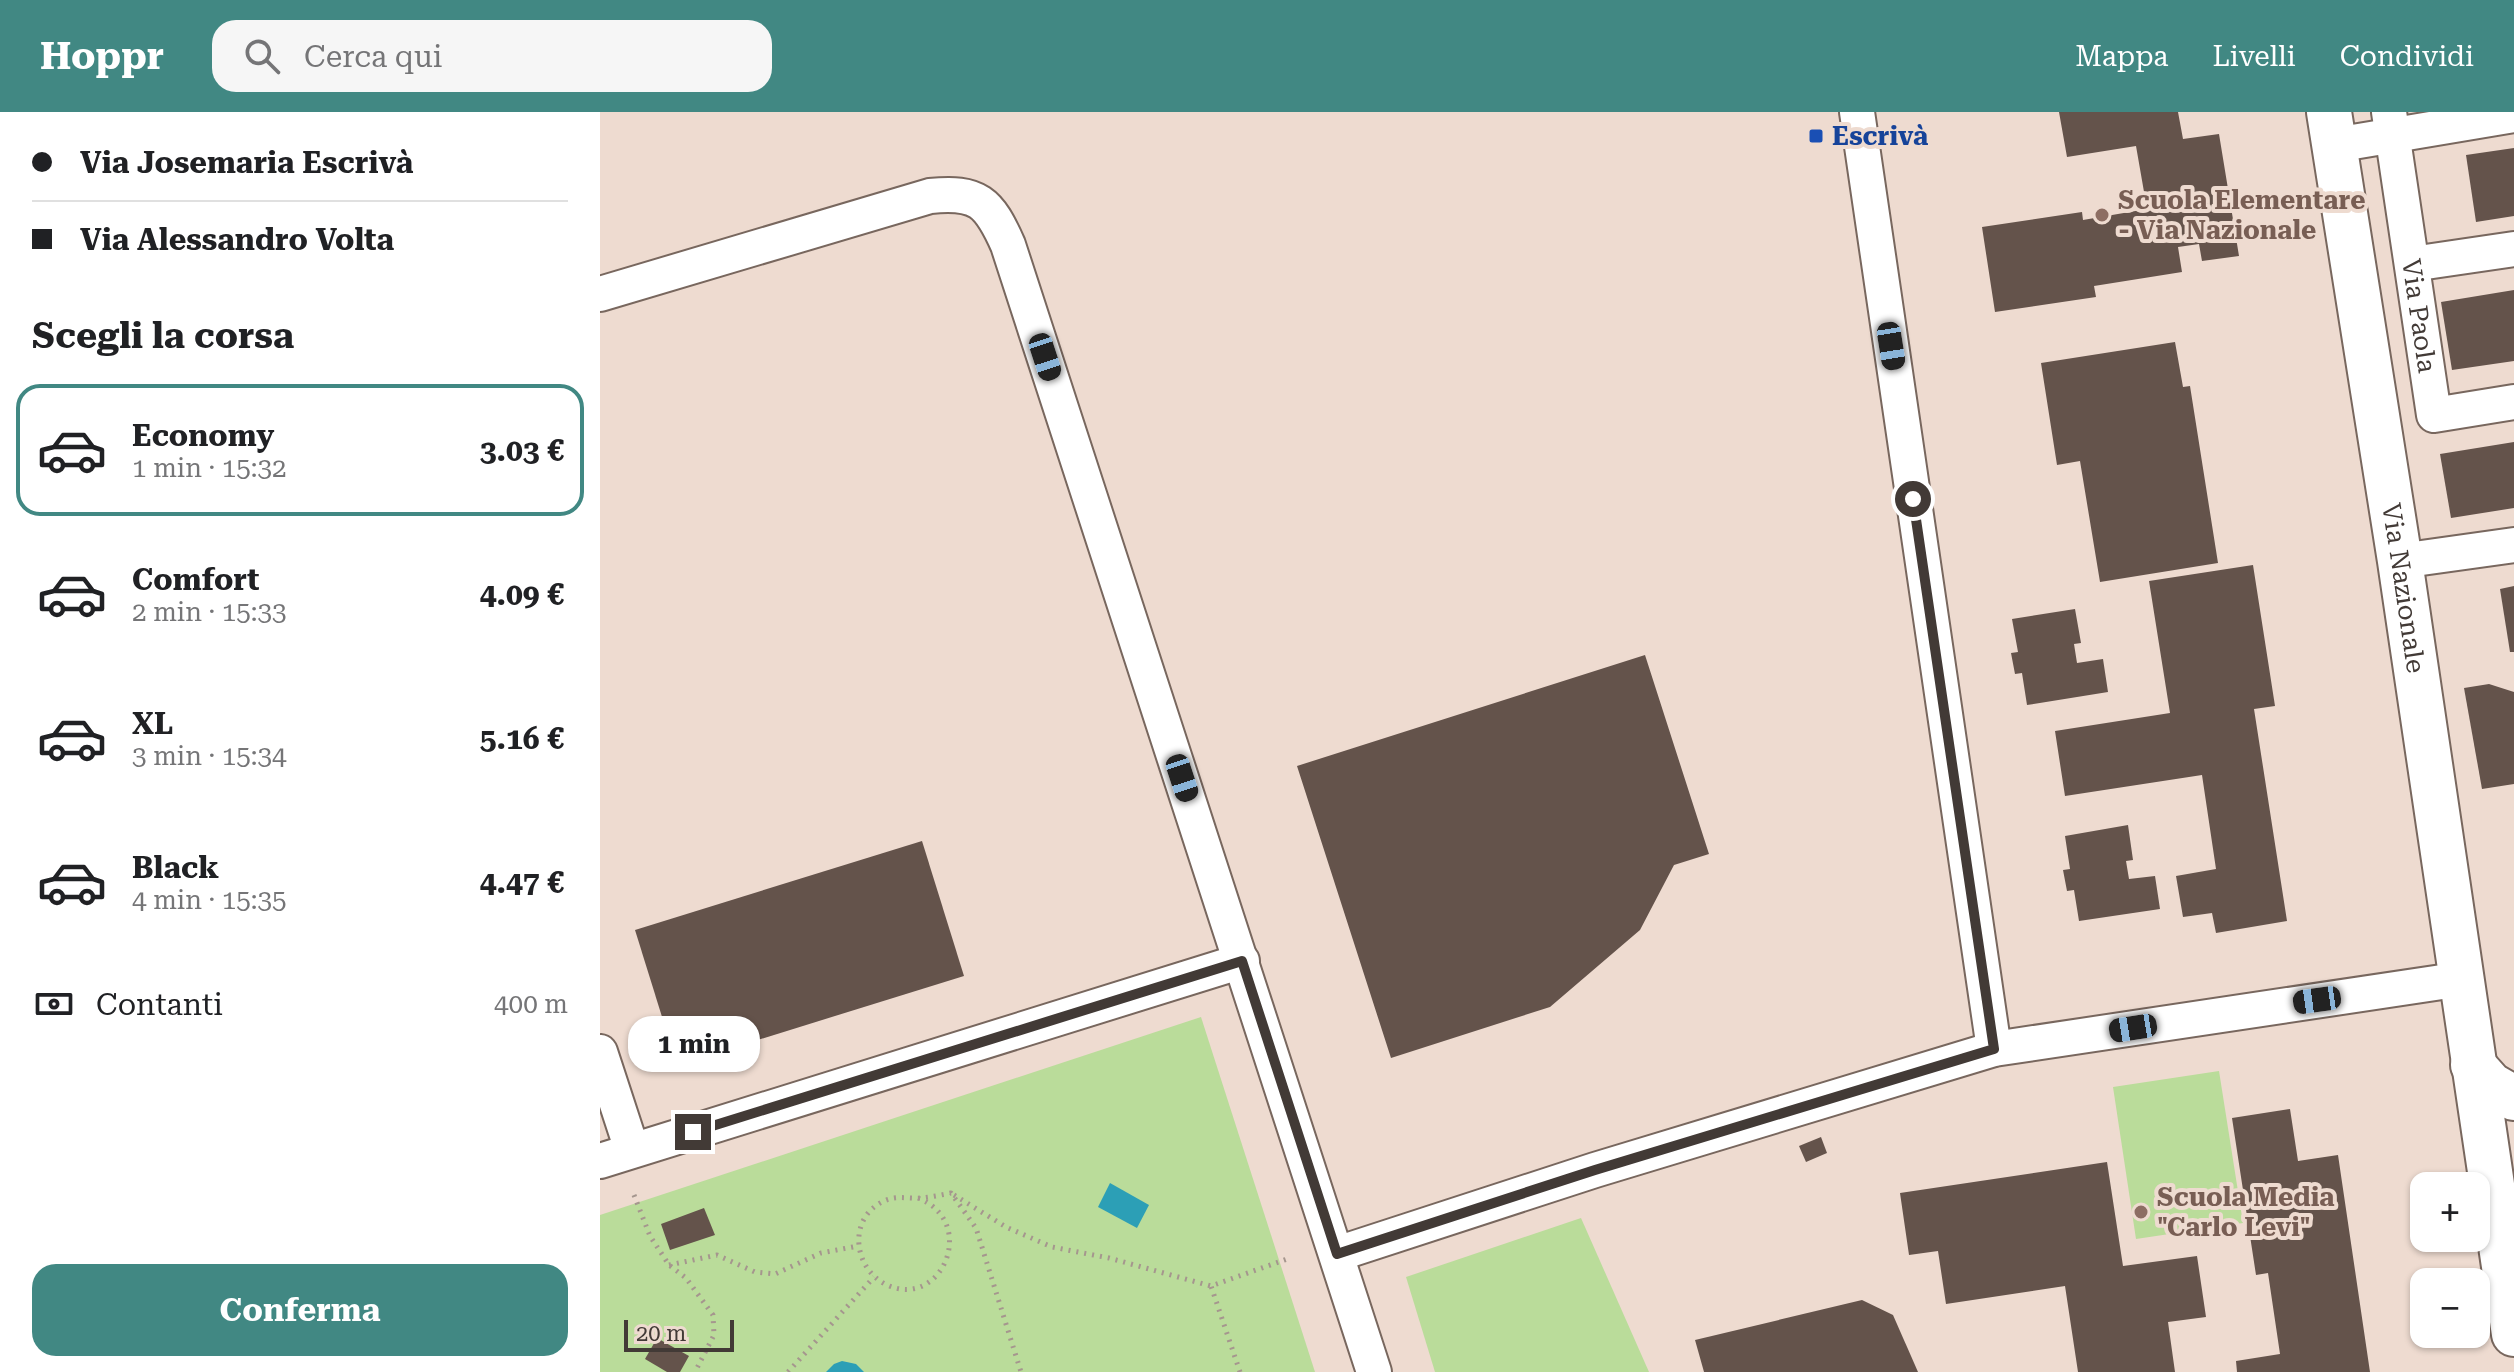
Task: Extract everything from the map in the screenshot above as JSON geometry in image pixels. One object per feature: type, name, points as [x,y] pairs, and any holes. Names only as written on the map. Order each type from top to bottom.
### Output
[{"type":"main road","name":"Via Nazionale","points":[[2332,128],[2400,561],[2485,1146]]},
{"type":"main road","points":[[2473,1065],[2491,1085],[2514,1101],[2496,1121],[2485,1146],[2514,1334]]},
{"type":"street","points":[[1857,112],[1994,1049]]},
{"type":"street","points":[[2332,128],[2514,115]]},
{"type":"street","name":"Via Paola","points":[[2391,124],[2434,415],[2514,402]]},
{"type":"street","points":[[600,294],[912,200],[953,194],[971,196],[986,208],[1000,227],[1374,1372]]},
{"type":"street","points":[[2412,264],[2514,249]]},
{"type":"street","points":[[2400,561],[2514,545]]},
{"type":"street","points":[[600,1161],[1242,961]]},
{"type":"street","points":[[1337,1254],[1595,1170],[1994,1049],[2462,979]]},
{"type":"street","points":[[600,1052],[632,1150]]},
{"type":"path","points":[[951,1193],[976,1228],[1021,1372]]},
{"type":"path","points":[[918,1198],[930,1204],[947,1224],[951,1249],[941,1271],[929,1282],[905,1289],[892,1287],[874,1277],[863,1264],[858,1246],[860,1228],[869,1212],[878,1204],[896,1197],[918,1198],[951,1193],[1006,1227],[1052,1247],[1109,1258],[1211,1286],[1290,1258]]},
{"type":"path","points":[[634,1195],[650,1236],[669,1265],[686,1278],[713,1315],[714,1335],[695,1372]]},
{"type":"path","points":[[669,1265],[717,1255],[755,1272],[775,1274],[821,1253],[858,1246]]},
{"type":"path","points":[[788,1372],[874,1277]]},
{"type":"path","points":[[1211,1286],[1240,1372]]},
{"type":"green space","points":[[1201,1017],[1315,1372],[600,1372],[600,1215]]},
{"type":"green space","points":[[2219,1071],[2243,1223],[2136,1239],[2113,1087]]},
{"type":"green space","points":[[1581,1218],[1649,1372],[1435,1372],[1406,1277]]},
{"type":"water","points":[[1110,1183],[1149,1205],[1137,1228],[1098,1207]]},
{"type":"water","points":[[842,1361],[856,1364],[864,1372],[826,1372]]},
{"type":"building","points":[[2059,112],[2178,112],[2183,139],[2219,134],[2239,256],[2202,261],[2199,244],[2178,247],[2182,272],[2094,286],[2096,297],[1995,312],[1982,227],[2082,212],[2083,220],[2147,209],[2136,146],[2067,157]]},
{"type":"building","points":[[2514,148],[2514,216],[2476,222],[2466,155]]},
{"type":"building","points":[[2514,290],[2514,361],[2452,370],[2441,302]]},
{"type":"building","points":[[2175,342],[2183,387],[2190,386],[2218,563],[2100,582],[2080,461],[2057,465],[2041,363]]},
{"type":"building","points":[[2514,442],[2514,508],[2451,518],[2440,454]]},
{"type":"building","points":[[2253,565],[2275,706],[2254,709],[2287,921],[2216,933],[2212,913],[2183,917],[2176,876],[2216,869],[2202,775],[2065,796],[2055,731],[2170,713],[2149,581]]},
{"type":"building","points":[[2514,586],[2514,652],[2510,652],[2500,589]]},
{"type":"building","points":[[2075,609],[2081,643],[2074,644],[2077,663],[2103,659],[2108,692],[2027,705],[2022,673],[2015,674],[2011,653],[2018,652],[2012,619]]},
{"type":"building","points":[[1645,655],[1709,854],[1674,865],[1640,930],[1550,1007],[1391,1058],[1297,766]]},
{"type":"building","points":[[2489,684],[2514,692],[2514,784],[2482,789],[2464,688]]},
{"type":"building","points":[[2128,825],[2133,860],[2126,861],[2129,879],[2155,876],[2160,909],[2079,921],[2074,890],[2067,891],[2063,870],[2070,869],[2065,836]]},
{"type":"building","points":[[922,841],[964,976],[677,1065],[635,930]]},
{"type":"building","points":[[2290,1109],[2298,1161],[2338,1155],[2370,1372],[2237,1372],[2236,1361],[2280,1354],[2268,1273],[2256,1275],[2232,1118]]},
{"type":"building","points":[[1821,1137],[1827,1153],[1806,1162],[1799,1146]]},
{"type":"building","points":[[2107,1162],[2123,1266],[2197,1256],[2206,1317],[2168,1322],[2175,1372],[2078,1372],[2065,1286],[1946,1304],[1938,1251],[1909,1255],[1900,1193]]},
{"type":"building","points":[[704,1208],[715,1235],[670,1250],[661,1224]]},
{"type":"building","points":[[1862,1300],[1893,1315],[1918,1372],[1704,1372],[1695,1340]]},
{"type":"building","points":[[657,1338],[689,1356],[680,1372],[667,1372],[645,1359]]},
{"type":"place","name":"Escrivà","points":[[1816,136]]},
{"type":"place","name":"Scuola Elementare - Via Nazionale","points":[[2102,215]]},
{"type":"place","name":"Scuola Media \"Carlo Levi\"","points":[[2141,1212]]},
{"type":"route","points":[[693,1132],[1242,961],[1337,1254],[1595,1170],[1994,1049],[1913,499]]}]
